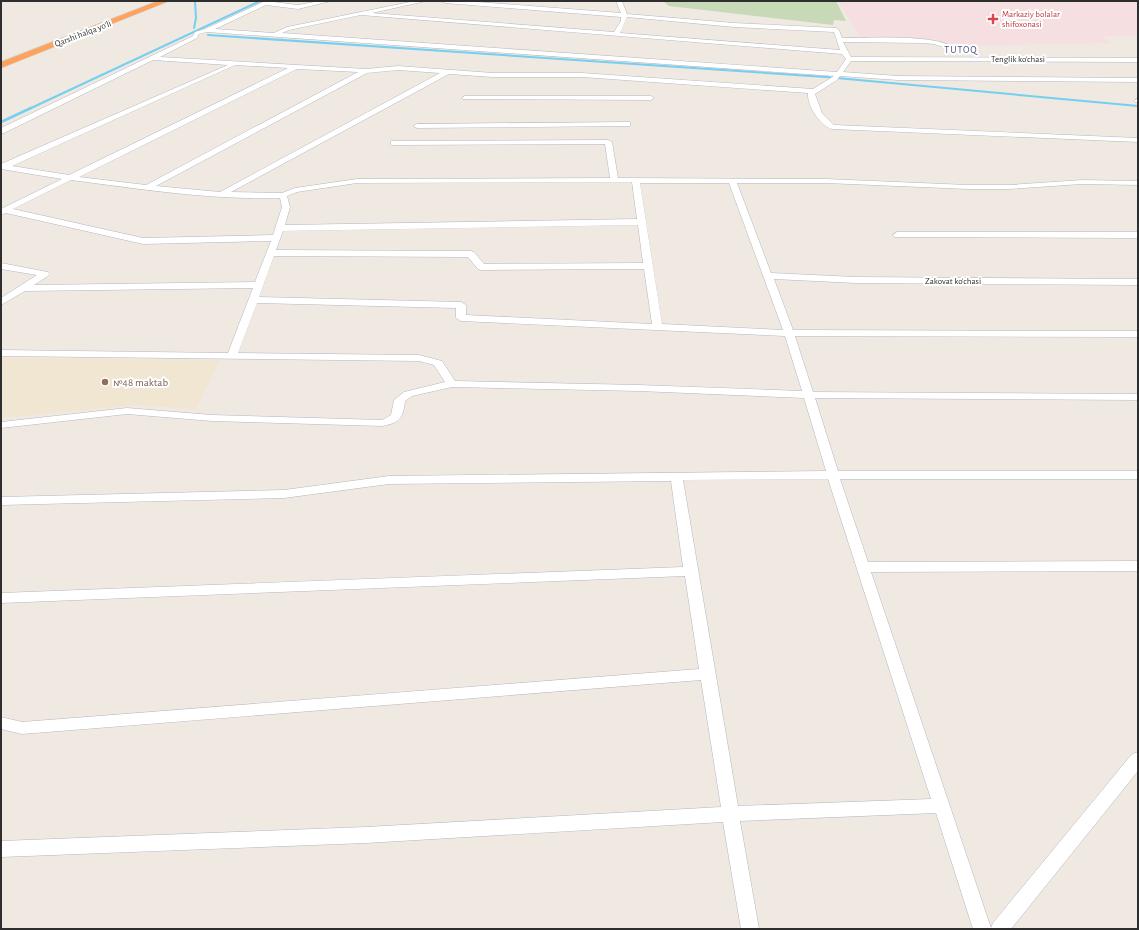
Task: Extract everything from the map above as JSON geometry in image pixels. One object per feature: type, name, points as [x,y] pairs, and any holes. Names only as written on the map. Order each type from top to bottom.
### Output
[{"type":"highway","name":"Qarshi halqa yoʻli","points":[[1,61],[160,1]]},
{"type":"highway","name":"Qarshi halqa yoʻli","points":[[1,65],[165,1]]},
{"type":"street","points":[[1,131],[195,38],[197,33],[207,30],[268,2],[298,7],[328,1]]},
{"type":"street","points":[[274,35],[287,29],[423,1]]},
{"type":"street","points":[[445,1],[734,25],[836,30],[844,52],[849,59],[838,76],[814,90],[811,94],[816,110],[825,123],[832,127],[1138,140]]},
{"type":"street","points":[[616,34],[626,15],[619,1]]},
{"type":"street","points":[[362,14],[844,52]]},
{"type":"street","points":[[207,30],[838,76],[1138,80]]},
{"type":"street","points":[[840,40],[923,41],[935,42],[949,47]]},
{"type":"street","points":[[152,58],[295,67],[329,67],[366,71],[398,68],[493,75],[582,75],[814,90]]},
{"type":"street","name":"Tenglik ko'chasi","points":[[849,59],[1138,60]]},
{"type":"street","points":[[2,166],[234,63]]},
{"type":"street","points":[[3,211],[295,67]]},
{"type":"street","points":[[148,187],[366,71]]},
{"type":"street","points":[[222,194],[447,72]]},
{"type":"street","points":[[465,98],[651,98]]},
{"type":"street","points":[[417,126],[626,124]]},
{"type":"street","points":[[394,143],[608,142],[614,180]]},
{"type":"street","points":[[2,166],[71,178],[184,192],[256,196],[283,195],[295,190],[356,181],[826,181],[968,188],[1082,182],[1138,183]]},
{"type":"street","points":[[636,180],[657,327]]},
{"type":"street","points":[[732,180],[789,333],[982,929]]},
{"type":"street","points":[[232,356],[280,228],[286,207],[283,195]]},
{"type":"street","points":[[3,211],[143,241],[276,238]]},
{"type":"street","points":[[280,228],[642,222]]},
{"type":"street","points":[[897,234],[1138,234]]},
{"type":"street","points":[[270,253],[471,254],[481,267],[649,266]]},
{"type":"street","points":[[1,266],[46,274],[1,302]]},
{"type":"street","name":"Zakovat ko'chasi","points":[[767,276],[856,280],[1138,282]]},
{"type":"street","points":[[24,288],[258,285]]},
{"type":"street","points":[[253,300],[461,305],[461,318],[789,333],[1138,334]]},
{"type":"street","points":[[1,353],[419,358],[438,363],[452,384]]},
{"type":"street","points":[[1,425],[127,411],[212,418],[382,422],[392,421],[398,416],[400,400],[408,394],[452,384],[639,388],[809,395],[1138,397]]},
{"type":"street","points":[[1,501],[284,494],[388,480],[676,476],[1138,475]]},
{"type":"street","points":[[676,476],[690,571],[750,929]]},
{"type":"street","points":[[864,567],[1138,566]]},
{"type":"street","points":[[1,598],[690,571]]},
{"type":"street","points":[[1,722],[22,728],[707,674]]},
{"type":"street","points":[[1000,929],[1138,758]]},
{"type":"street","points":[[1,849],[366,835],[730,814],[942,806]]},
{"type":"shaded area","name":"Markaziy bolalar shifoxonasi","points":[[838,1],[1138,1],[1138,36],[1102,36],[1112,43],[943,46],[937,39],[860,38]]},
{"type":"shaded area","name":"№48 maktab","points":[[1,358],[220,360],[196,409],[136,405],[1,418]]},
{"type":"green space","points":[[663,1],[836,1],[846,21],[834,20],[833,25],[669,6]]},
{"type":"waterway","points":[[194,28],[196,18],[195,1]]},
{"type":"waterway","points":[[29,109],[260,1]]},
{"type":"waterway","points":[[208,35],[826,77],[1138,106]]},
{"type":"waterway","points":[[1,122],[31,108]]},
{"type":"place","name":"Markaziy bolalar shifoxonasi","points":[[993,19]]},
{"type":"place","name":"№48 maktab","points":[[105,382]]},
{"type":"district","name":"TUTOQ","points":[[961,50]]}]
